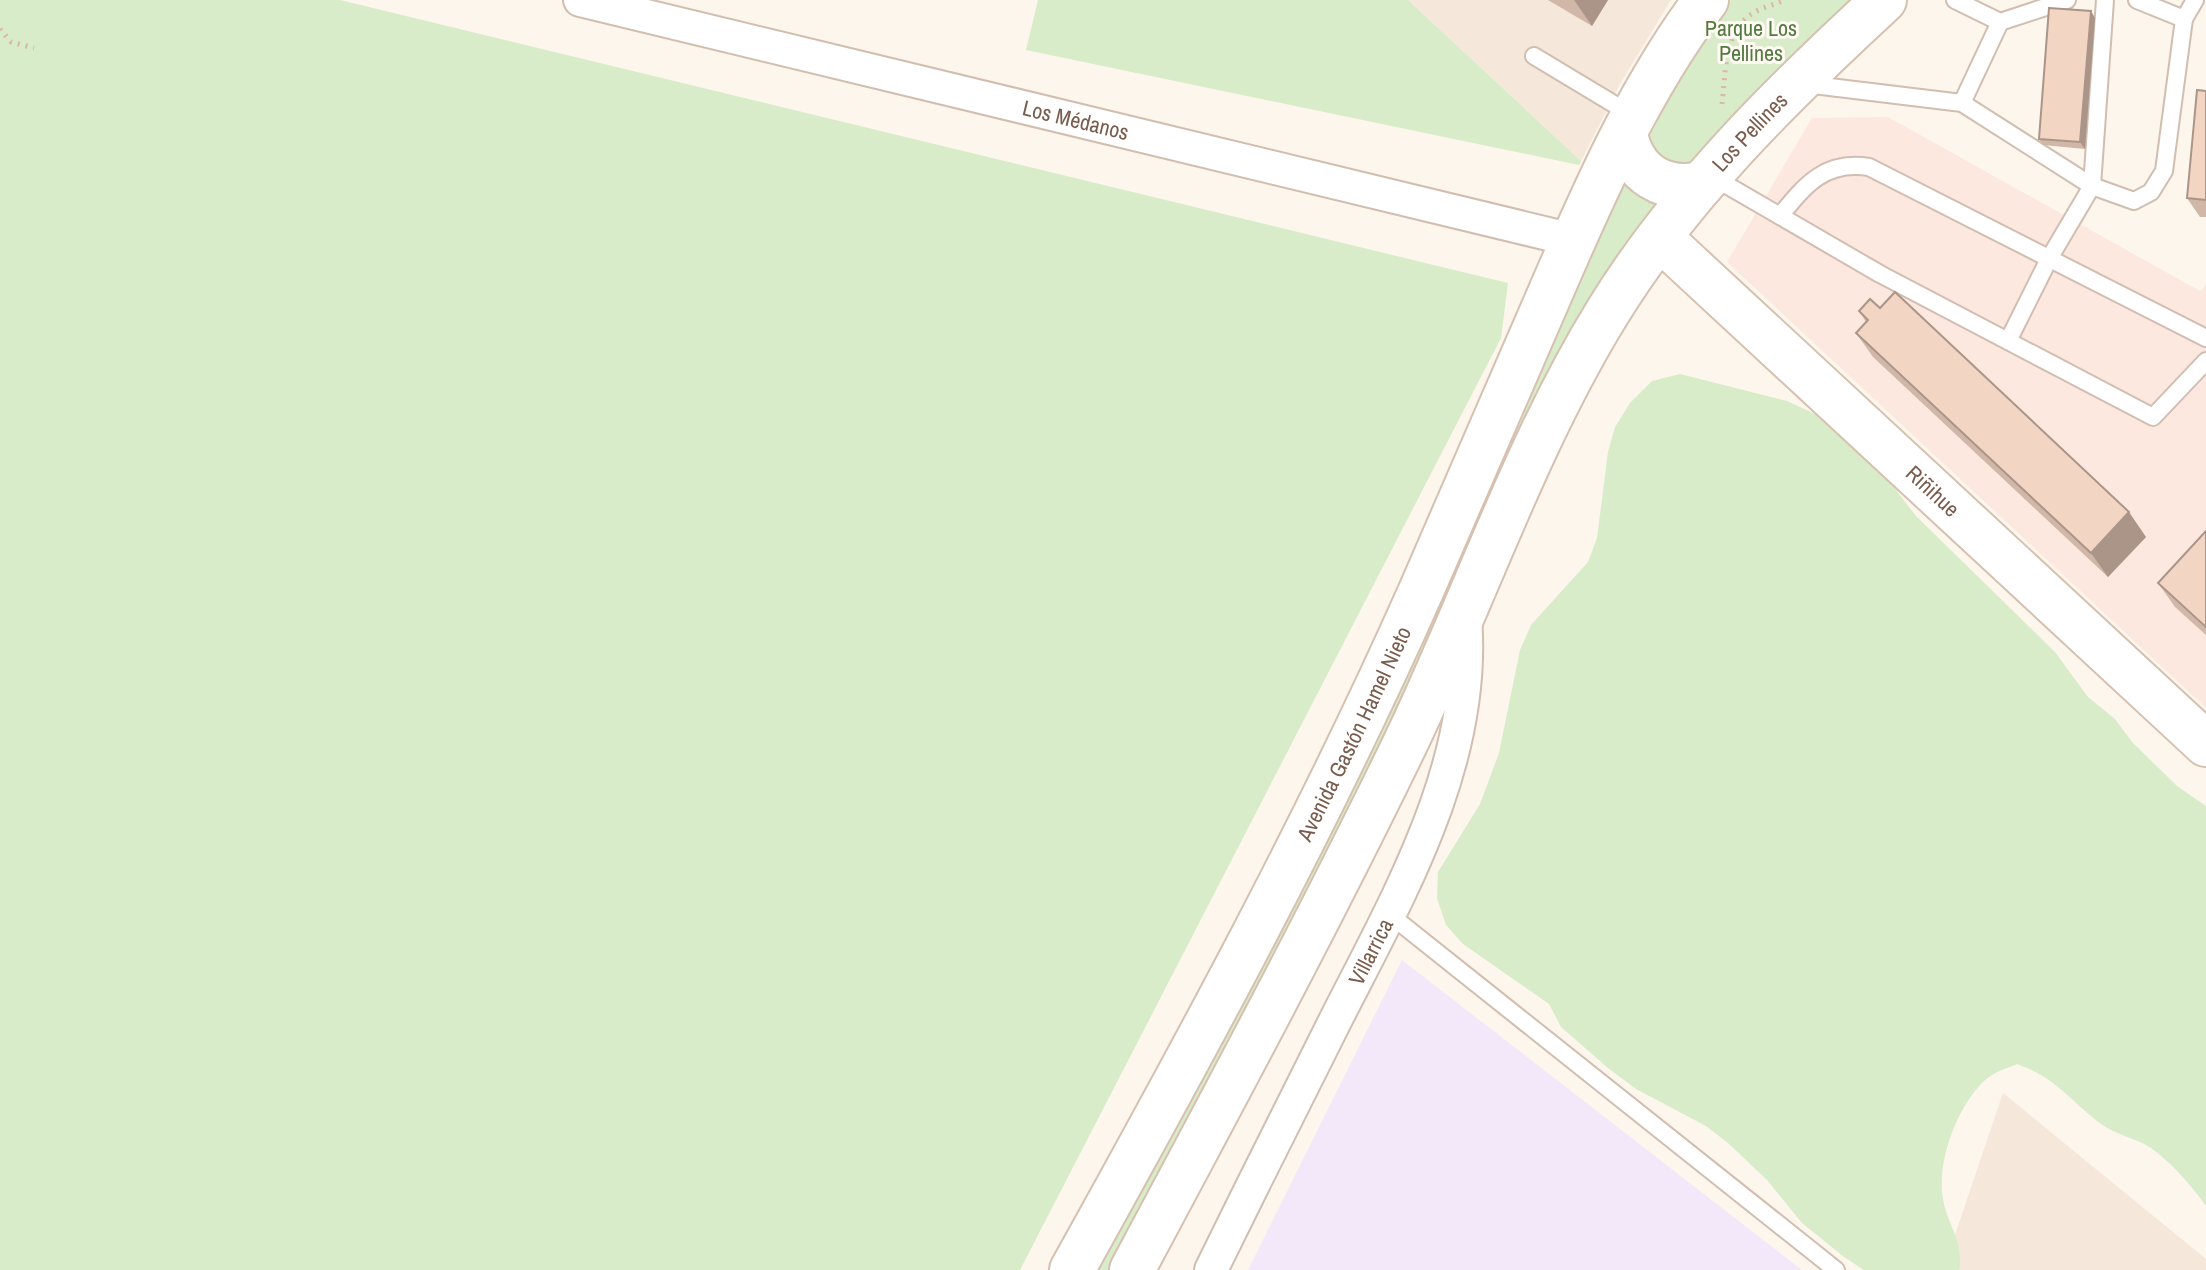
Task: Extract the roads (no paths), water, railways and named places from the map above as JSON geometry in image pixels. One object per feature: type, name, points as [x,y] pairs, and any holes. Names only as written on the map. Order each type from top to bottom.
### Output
[{"type":"main road","points":[[1706,0],[1664,61],[1629,125],[1633,160],[1655,180],[1686,187],[1715,170]]},
{"type":"main road","name":"Los Pellines","points":[[1660,238],[1715,170],[1796,83],[1884,0]]},
{"type":"main road","name":"Avenida Gastón Hamel Nieto","points":[[1072,1270],[1174,1087],[1309,828],[1419,594],[1573,240],[1629,125]]},
{"type":"main road","points":[[1132,1270],[1342,873],[1465,615],[1525,471],[1568,382],[1608,311],[1660,238]]},
{"type":"main road","name":"Riñihue","points":[[1660,238],[2206,744]]},
{"type":"street","name":"Los Médanos","points":[[580,0],[1573,240]]},
{"type":"street","name":"Villarrica","points":[[1211,1270],[1389,914],[1427,830],[1447,773],[1465,690],[1468,653],[1465,615]]},
{"type":"lane","points":[[1955,0],[2000,22],[2067,0]]},
{"type":"lane","points":[[2008,341],[2050,257],[2092,186],[2105,0]]},
{"type":"lane","points":[[2137,0],[2184,19]]},
{"type":"lane","points":[[1796,83],[1962,103],[2092,186],[2134,201],[2151,192],[2164,171],[2184,19],[2195,0]]},
{"type":"lane","points":[[1962,103],[2000,22]]},
{"type":"lane","points":[[1534,56],[1629,125]]},
{"type":"lane","points":[[1780,216],[1817,175],[1842,165],[1856,165],[1881,172],[2206,338]]},
{"type":"lane","points":[[1715,170],[1780,216],[1880,274],[2153,417],[2206,361]]},
{"type":"lane","points":[[1389,914],[1836,1270]]},
{"type":"park label","name":"Parque Los Pellines","points":[[1751,40]]}]
